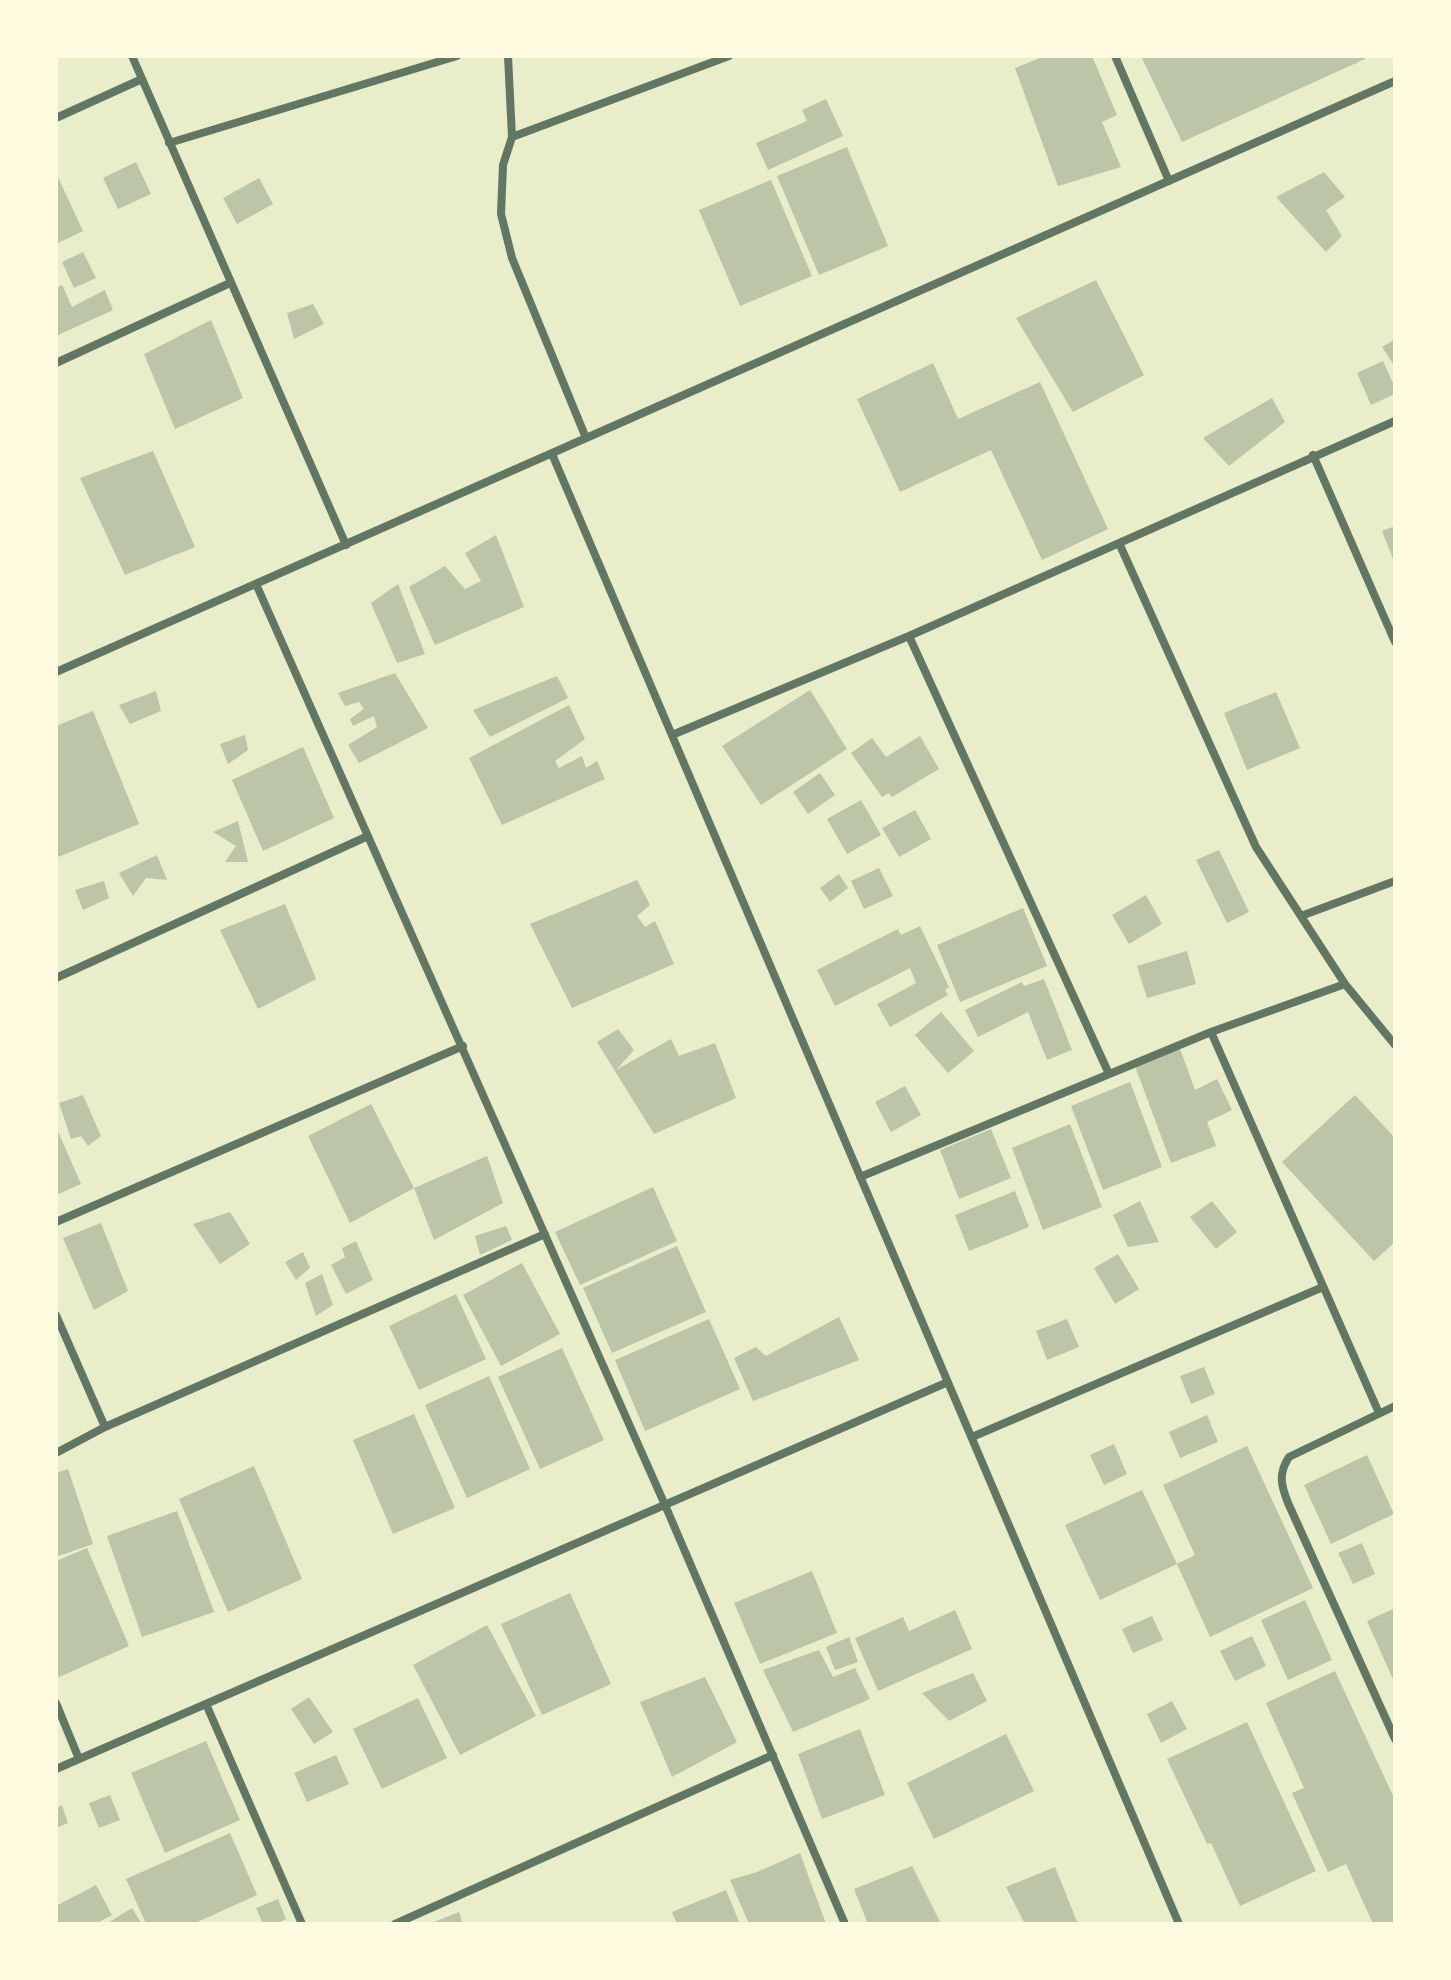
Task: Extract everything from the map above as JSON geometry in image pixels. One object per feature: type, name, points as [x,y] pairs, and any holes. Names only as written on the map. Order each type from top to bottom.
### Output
[{"type":"street","points":[[132,56],[346,545]]},
{"type":"street","points":[[169,143],[457,56]]},
{"type":"street","points":[[508,56],[512,137],[503,165],[501,214],[512,258],[586,438]]},
{"type":"street","points":[[512,137],[729,56]]},
{"type":"street","points":[[1115,56],[1169,181]]},
{"type":"street","points":[[56,118],[142,79]]},
{"type":"street","points":[[56,672],[1395,81]]},
{"type":"street","points":[[56,363],[230,283]]},
{"type":"street","points":[[672,735],[909,636],[1395,421]]},
{"type":"street","points":[[552,454],[1179,1924]]},
{"type":"street","points":[[1313,455],[1395,642]]},
{"type":"street","points":[[1119,543],[1256,847],[1345,984],[1395,1045]]},
{"type":"street","points":[[256,584],[665,1505],[845,1924]]},
{"type":"street","points":[[909,636],[1109,1074]]},
{"type":"street","points":[[56,978],[368,836]]},
{"type":"street","points":[[1301,916],[1395,881]]},
{"type":"street","points":[[860,1177],[1211,1032],[1345,984]]},
{"type":"street","points":[[1211,1032],[1379,1413]]},
{"type":"street","points":[[56,1222],[463,1046]]},
{"type":"street","points":[[56,1453],[105,1427],[545,1234]]},
{"type":"street","points":[[972,1437],[1323,1287]]},
{"type":"street","points":[[56,1317],[105,1427]]},
{"type":"street","points":[[56,1769],[948,1382]]},
{"type":"street","points":[[1395,1406],[1289,1457],[1281,1471],[1281,1487],[1395,1739]]},
{"type":"street","points":[[56,1703],[79,1759]]},
{"type":"street","points":[[206,1704],[302,1924]]},
{"type":"street","points":[[1384,1714],[1395,1709]]},
{"type":"street","points":[[395,1924],[773,1755]]},
{"type":"building","points":[[1045,56],[1092,56],[1117,115],[1102,122],[1121,167],[1058,186],[1015,68]]},
{"type":"building","points":[[1141,56],[1364,56],[1365,59],[1182,142]]},
{"type":"building","points":[[826,99],[843,136],[768,170],[756,143],[807,121],[802,110]]},
{"type":"building","points":[[847,147],[888,246],[819,275],[777,176]]},
{"type":"building","points":[[136,162],[151,194],[118,209],[103,178]]},
{"type":"building","points":[[1324,172],[1345,197],[1326,210],[1342,236],[1326,252],[1276,197]]},
{"type":"building","points":[[56,173],[83,231],[56,244]]},
{"type":"building","points":[[259,178],[273,204],[237,224],[223,198]]},
{"type":"building","points":[[771,180],[812,276],[740,306],[699,210]]},
{"type":"building","points":[[83,252],[96,278],[74,288],[62,262]]},
{"type":"building","points":[[1096,280],[1144,375],[1073,412],[1016,318]]},
{"type":"building","points":[[62,285],[72,307],[105,290],[113,310],[56,336],[56,288]]},
{"type":"building","points":[[313,304],[324,324],[294,339],[287,313]]},
{"type":"building","points":[[211,320],[243,398],[175,429],[144,354]]},
{"type":"building","points":[[1395,339],[1395,367],[1382,347]]},
{"type":"building","points":[[1383,361],[1395,394],[1371,405],[1357,373]]},
{"type":"building","points":[[933,363],[958,419],[1040,382],[1108,529],[1042,560],[991,450],[900,492],[857,399]]},
{"type":"building","points":[[1272,398],[1285,422],[1229,466],[1203,438]]},
{"type":"building","points":[[153,451],[195,547],[125,575],[80,478]]},
{"type":"building","points":[[1395,526],[1395,564],[1382,531]]},
{"type":"building","points":[[496,535],[524,607],[435,645],[409,587],[445,566],[465,589],[481,581],[465,553]]},
{"type":"building","points":[[398,584],[425,654],[397,663],[371,603]]},
{"type":"building","points":[[395,673],[428,728],[359,763],[348,745],[377,727],[374,716],[353,726],[350,719],[364,709],[359,702],[345,706],[338,693]]},
{"type":"building","points":[[557,676],[568,698],[490,737],[473,710]]},
{"type":"building","points":[[810,690],[847,749],[761,805],[722,746]]},
{"type":"building","points":[[156,691],[161,711],[130,724],[119,705]]},
{"type":"building","points":[[1276,692],[1300,748],[1247,770],[1224,713]]},
{"type":"building","points":[[569,705],[585,739],[555,761],[559,768],[582,756],[586,768],[597,761],[605,779],[502,825],[469,758]]},
{"type":"building","points":[[93,711],[139,824],[58,857],[56,726]]},
{"type":"building","points":[[245,735],[248,750],[228,764],[220,744]]},
{"type":"building","points":[[920,736],[939,769],[892,797],[889,793],[882,797],[851,753],[872,738],[886,757]]},
{"type":"building","points":[[303,747],[334,818],[263,851],[232,780]]},
{"type":"building","points":[[820,773],[835,795],[808,814],[793,792]]},
{"type":"building","points":[[861,800],[881,835],[847,854],[827,819]]},
{"type":"building","points":[[915,810],[931,839],[899,857],[882,828]]},
{"type":"building","points":[[238,821],[248,862],[225,862],[236,846],[213,832]]},
{"type":"building","points":[[1219,850],[1249,912],[1227,923],[1196,860]]},
{"type":"building","points":[[157,855],[167,880],[146,878],[133,896],[119,873]]},
{"type":"building","points":[[879,868],[893,896],[864,909],[851,881]]},
{"type":"building","points":[[839,874],[848,888],[830,902],[820,888]]},
{"type":"building","points":[[637,880],[650,905],[637,916],[645,927],[655,921],[674,964],[572,1008],[530,924]]},
{"type":"building","points":[[104,881],[109,898],[83,910],[75,890]]},
{"type":"building","points":[[1146,895],[1162,924],[1129,944],[1112,915]]},
{"type":"building","points":[[285,904],[316,979],[258,1009],[220,930]]},
{"type":"building","points":[[1023,908],[1047,966],[960,1002],[937,945]]},
{"type":"building","points":[[920,926],[949,987],[945,990],[948,995],[890,1027],[877,1004],[916,983],[910,968],[835,1006],[817,970],[898,929],[901,935]]},
{"type":"building","points":[[1187,951],[1196,984],[1147,998],[1137,966]]},
{"type":"building","points":[[1044,979],[1072,1050],[1047,1060],[1028,1012],[978,1037],[965,1010],[1022,982],[1024,986]]},
{"type":"building","points":[[941,1012],[974,1051],[948,1073],[915,1035]]},
{"type":"building","points":[[618,1029],[634,1050],[616,1070],[671,1039],[679,1056],[715,1043],[736,1098],[654,1134],[597,1042]]},
{"type":"building","points":[[1180,1049],[1195,1090],[1217,1079],[1232,1110],[1207,1122],[1216,1146],[1171,1163],[1135,1066]]},
{"type":"building","points":[[1130,1082],[1162,1167],[1103,1190],[1071,1106]]},
{"type":"building","points":[[905,1086],[921,1115],[891,1132],[875,1102]]},
{"type":"building","points":[[83,1095],[101,1136],[88,1146],[81,1136],[71,1139],[59,1103]]},
{"type":"building","points":[[1355,1095],[1395,1138],[1395,1242],[1374,1261],[1282,1162]]},
{"type":"building","points":[[371,1104],[414,1188],[350,1223],[308,1136]]},
{"type":"building","points":[[1070,1124],[1102,1207],[1043,1230],[1012,1148]]},
{"type":"building","points":[[56,1127],[81,1184],[56,1195]]},
{"type":"building","points":[[991,1129],[1011,1178],[959,1199],[940,1150]]},
{"type":"building","points":[[487,1156],[503,1203],[434,1240],[414,1188]]},
{"type":"building","points":[[653,1187],[677,1241],[580,1285],[555,1232]]},
{"type":"building","points":[[1015,1191],[1029,1227],[969,1251],[955,1215]]},
{"type":"building","points":[[1140,1201],[1159,1242],[1128,1247],[1113,1215]]},
{"type":"building","points":[[1212,1201],[1237,1232],[1216,1249],[1190,1217]]},
{"type":"building","points":[[230,1212],[250,1244],[220,1264],[193,1224]]},
{"type":"building","points":[[101,1223],[128,1291],[94,1310],[63,1238]]},
{"type":"building","points":[[506,1226],[512,1240],[480,1255],[475,1236]]},
{"type":"building","points":[[356,1241],[373,1280],[346,1294],[331,1265],[345,1257],[342,1248]]},
{"type":"building","points":[[677,1246],[706,1312],[612,1353],[583,1288]]},
{"type":"building","points":[[303,1252],[310,1268],[296,1280],[285,1262]]},
{"type":"building","points":[[1118,1254],[1139,1289],[1115,1304],[1094,1268]]},
{"type":"building","points":[[522,1263],[560,1334],[501,1366],[463,1295]]},
{"type":"building","points":[[322,1274],[333,1305],[316,1316],[305,1283]]},
{"type":"building","points":[[456,1294],[486,1359],[419,1390],[389,1326]]},
{"type":"building","points":[[839,1317],[859,1360],[753,1401],[734,1358],[756,1347],[766,1356]]},
{"type":"building","points":[[709,1319],[740,1389],[645,1431],[615,1360]]},
{"type":"building","points":[[1067,1319],[1079,1347],[1047,1360],[1036,1331]]},
{"type":"building","points":[[562,1348],[604,1440],[540,1469],[498,1377]]},
{"type":"building","points":[[1204,1367],[1215,1394],[1191,1404],[1180,1376]]},
{"type":"building","points":[[489,1376],[530,1469],[467,1498],[425,1405]]},
{"type":"building","points":[[414,1414],[455,1508],[393,1534],[353,1440]]},
{"type":"building","points":[[1207,1415],[1218,1442],[1180,1458],[1169,1432]]},
{"type":"building","points":[[1114,1444],[1127,1474],[1104,1485],[1090,1455]]},
{"type":"building","points":[[1247,1446],[1313,1588],[1210,1637],[1177,1564],[1195,1555],[1163,1485]]},
{"type":"building","points":[[1367,1455],[1394,1514],[1331,1544],[1304,1485]]},
{"type":"building","points":[[254,1466],[302,1579],[228,1612],[179,1499]]},
{"type":"building","points":[[68,1469],[93,1544],[56,1557],[56,1473]]},
{"type":"building","points":[[1142,1490],[1177,1564],[1100,1600],[1065,1525]]},
{"type":"building","points":[[177,1511],[214,1612],[142,1637],[107,1536]]},
{"type":"building","points":[[1362,1543],[1375,1574],[1353,1584],[1338,1553]]},
{"type":"building","points":[[87,1548],[129,1646],[59,1677],[56,1669],[56,1561]]},
{"type":"building","points":[[812,1571],[837,1633],[760,1664],[734,1603]]},
{"type":"building","points":[[570,1593],[611,1684],[542,1715],[501,1624]]},
{"type":"building","points":[[1305,1600],[1332,1660],[1288,1680],[1261,1620]]},
{"type":"building","points":[[1395,1608],[1395,1684],[1367,1621]]},
{"type":"building","points":[[955,1610],[972,1649],[878,1691],[855,1638],[903,1617],[909,1631]]},
{"type":"building","points":[[1152,1616],[1163,1640],[1133,1653],[1122,1629]]},
{"type":"building","points":[[487,1625],[536,1716],[460,1755],[413,1665]]},
{"type":"building","points":[[1252,1636],[1266,1666],[1235,1681],[1220,1651]]},
{"type":"building","points":[[849,1637],[858,1662],[835,1670],[826,1647]]},
{"type":"building","points":[[819,1650],[833,1677],[855,1668],[870,1699],[793,1732],[763,1670]]},
{"type":"building","points":[[1335,1671],[1395,1800],[1395,1924],[1373,1924],[1346,1864],[1328,1872],[1292,1793],[1304,1788],[1266,1703]]},
{"type":"building","points":[[973,1673],[987,1701],[949,1721],[922,1693]]},
{"type":"building","points":[[705,1677],[737,1742],[672,1777],[640,1702]]},
{"type":"building","points":[[309,1697],[333,1732],[314,1744],[291,1709]]},
{"type":"building","points":[[418,1698],[447,1758],[382,1789],[353,1729]]},
{"type":"building","points":[[1172,1701],[1187,1729],[1161,1743],[1147,1714]]},
{"type":"building","points":[[1247,1722],[1316,1871],[1240,1906],[1167,1759]]},
{"type":"building","points":[[860,1729],[885,1795],[822,1819],[798,1754]]},
{"type":"building","points":[[1006,1734],[1034,1791],[934,1839],[907,1783]]},
{"type":"building","points":[[206,1741],[240,1820],[165,1853],[131,1773]]},
{"type":"building","points":[[336,1755],[349,1784],[307,1802],[294,1773]]},
{"type":"building","points":[[110,1795],[120,1820],[99,1828],[89,1803]]},
{"type":"building","points":[[62,1805],[68,1823],[56,1828],[56,1808]]},
{"type":"building","points":[[230,1833],[257,1895],[193,1924],[146,1924],[126,1879]]},
{"type":"building","points":[[800,1853],[826,1924],[749,1924],[730,1880]]},
{"type":"building","points":[[912,1866],[940,1922],[868,1924],[854,1889]]},
{"type":"building","points":[[1055,1867],[1078,1924],[1025,1924],[1006,1887]]},
{"type":"building","points":[[96,1885],[112,1915],[95,1924],[60,1924],[56,1918],[56,1906]]},
{"type":"building","points":[[726,1890],[740,1924],[677,1924],[672,1912]]},
{"type":"building","points":[[278,1899],[286,1919],[275,1924],[263,1924],[256,1908]]},
{"type":"building","points":[[132,1908],[142,1924],[106,1924]]},
{"type":"building","points":[[459,1912],[463,1924],[429,1924]]}]
